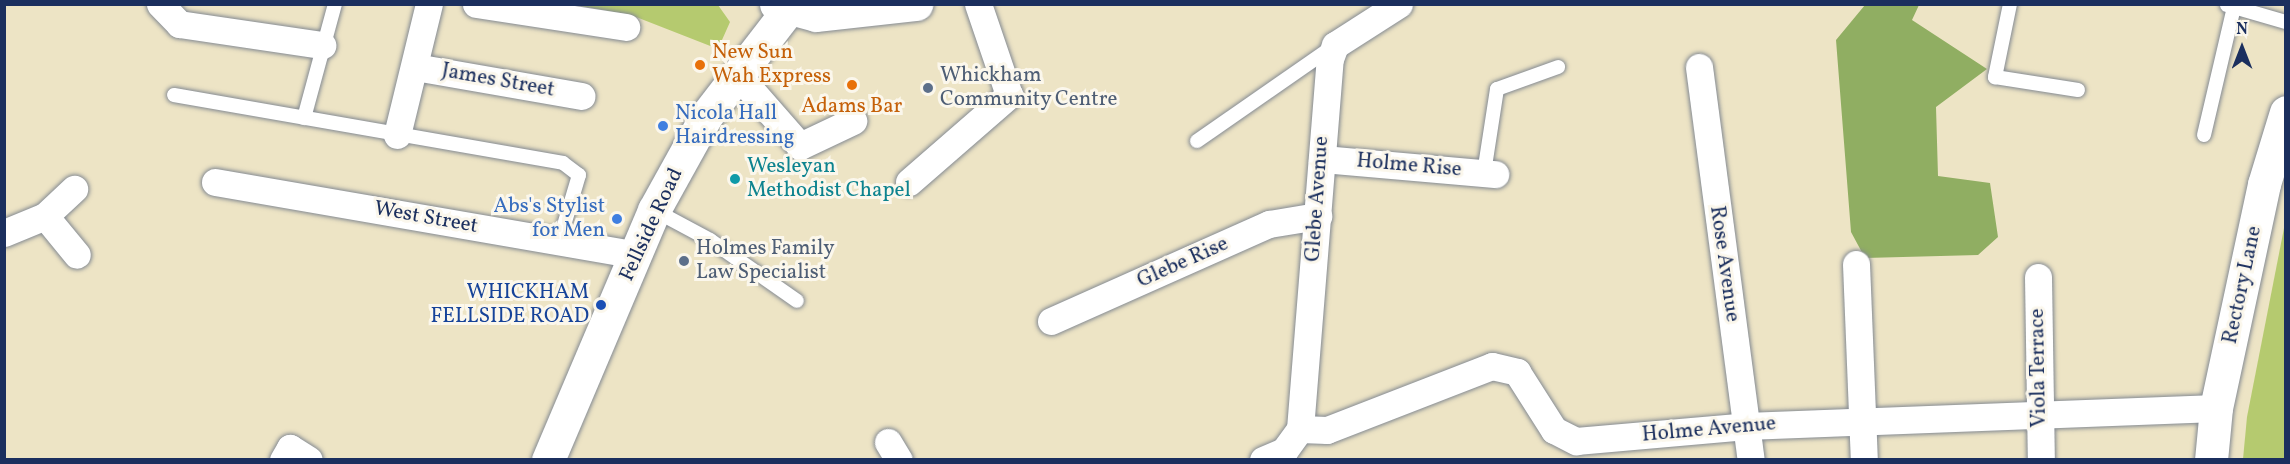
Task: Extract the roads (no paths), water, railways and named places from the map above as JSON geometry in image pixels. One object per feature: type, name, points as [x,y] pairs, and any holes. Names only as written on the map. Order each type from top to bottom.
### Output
[{"type":"street","points":[[398,135],[429,4]]},
{"type":"street","points":[[476,4],[626,27]]},
{"type":"street","points":[[782,7],[816,15],[916,4]]},
{"type":"street","points":[[909,182],[1009,95],[978,4]]},
{"type":"street","points":[[1335,45],[1400,4]]},
{"type":"street","name":"Fellside Road","points":[[548,459],[637,255],[654,210],[736,73],[782,7]]},
{"type":"street","points":[[162,9],[179,24],[322,45]]},
{"type":"street","name":"Glebe Avenue","points":[[1300,429],[1322,159],[1335,45]]},
{"type":"street","name":"James Street","points":[[415,67],[582,96]]},
{"type":"street","name":"Rose Avenue","points":[[1698,68],[1751,459]]},
{"type":"street","points":[[736,73],[800,146],[853,121]]},
{"type":"street","name":"Rectory Lane","points":[[2211,459],[2216,408],[2264,184],[2286,112]]},
{"type":"street","name":"Holme Rise","points":[[1322,159],[1490,173]]},
{"type":"street","name":"West Street","points":[[215,182],[637,255]]},
{"type":"street","points":[[4,233],[45,216],[74,189]]},
{"type":"street","points":[[45,216],[77,255]]},
{"type":"street","name":"Glebe Rise","points":[[1051,321],[1269,224],[1318,216]]},
{"type":"street","points":[[1856,264],[1864,459]]},
{"type":"street","name":"Viola Terrace","points":[[2038,277],[2038,414],[2041,459]]},
{"type":"street","name":"Holme Avenue","points":[[1300,429],[1327,430],[1492,366],[1517,372],[1554,430],[1576,441],[1746,426],[2216,408]]},
{"type":"street","points":[[1263,459],[1284,451],[1300,429]]},
{"type":"street","points":[[283,459],[290,448],[309,459]]},
{"type":"lane","points":[[304,118],[334,4]]},
{"type":"lane","points":[[2010,4],[2004,14],[1995,77],[2078,90]]},
{"type":"lane","points":[[2204,135],[2229,6],[2286,22]]},
{"type":"lane","points":[[1197,141],[1335,45]]},
{"type":"lane","points":[[1490,173],[1497,89],[1558,68]]},
{"type":"lane","points":[[174,95],[573,167],[578,187],[559,242]]},
{"type":"lane","points":[[654,210],[710,240],[797,301]]},
{"type":"place","name":"New Sun Wah Express","points":[[700,65]]},
{"type":"place","name":"Adams Bar","points":[[852,85]]},
{"type":"place","name":"Whickham Community Centre","points":[[928,88]]},
{"type":"place","name":"Nicola Hall Hairdressing","points":[[663,126]]},
{"type":"place","name":"Wesleyan Methodist Chapel","points":[[735,179]]},
{"type":"place","name":"Abs's Stylist for Men","points":[[617,219]]},
{"type":"place","name":"Holmes Family Law Specialist","points":[[684,261]]},
{"type":"place","name":"WHICKHAM FELLSIDE ROAD","points":[[601,305]]}]
